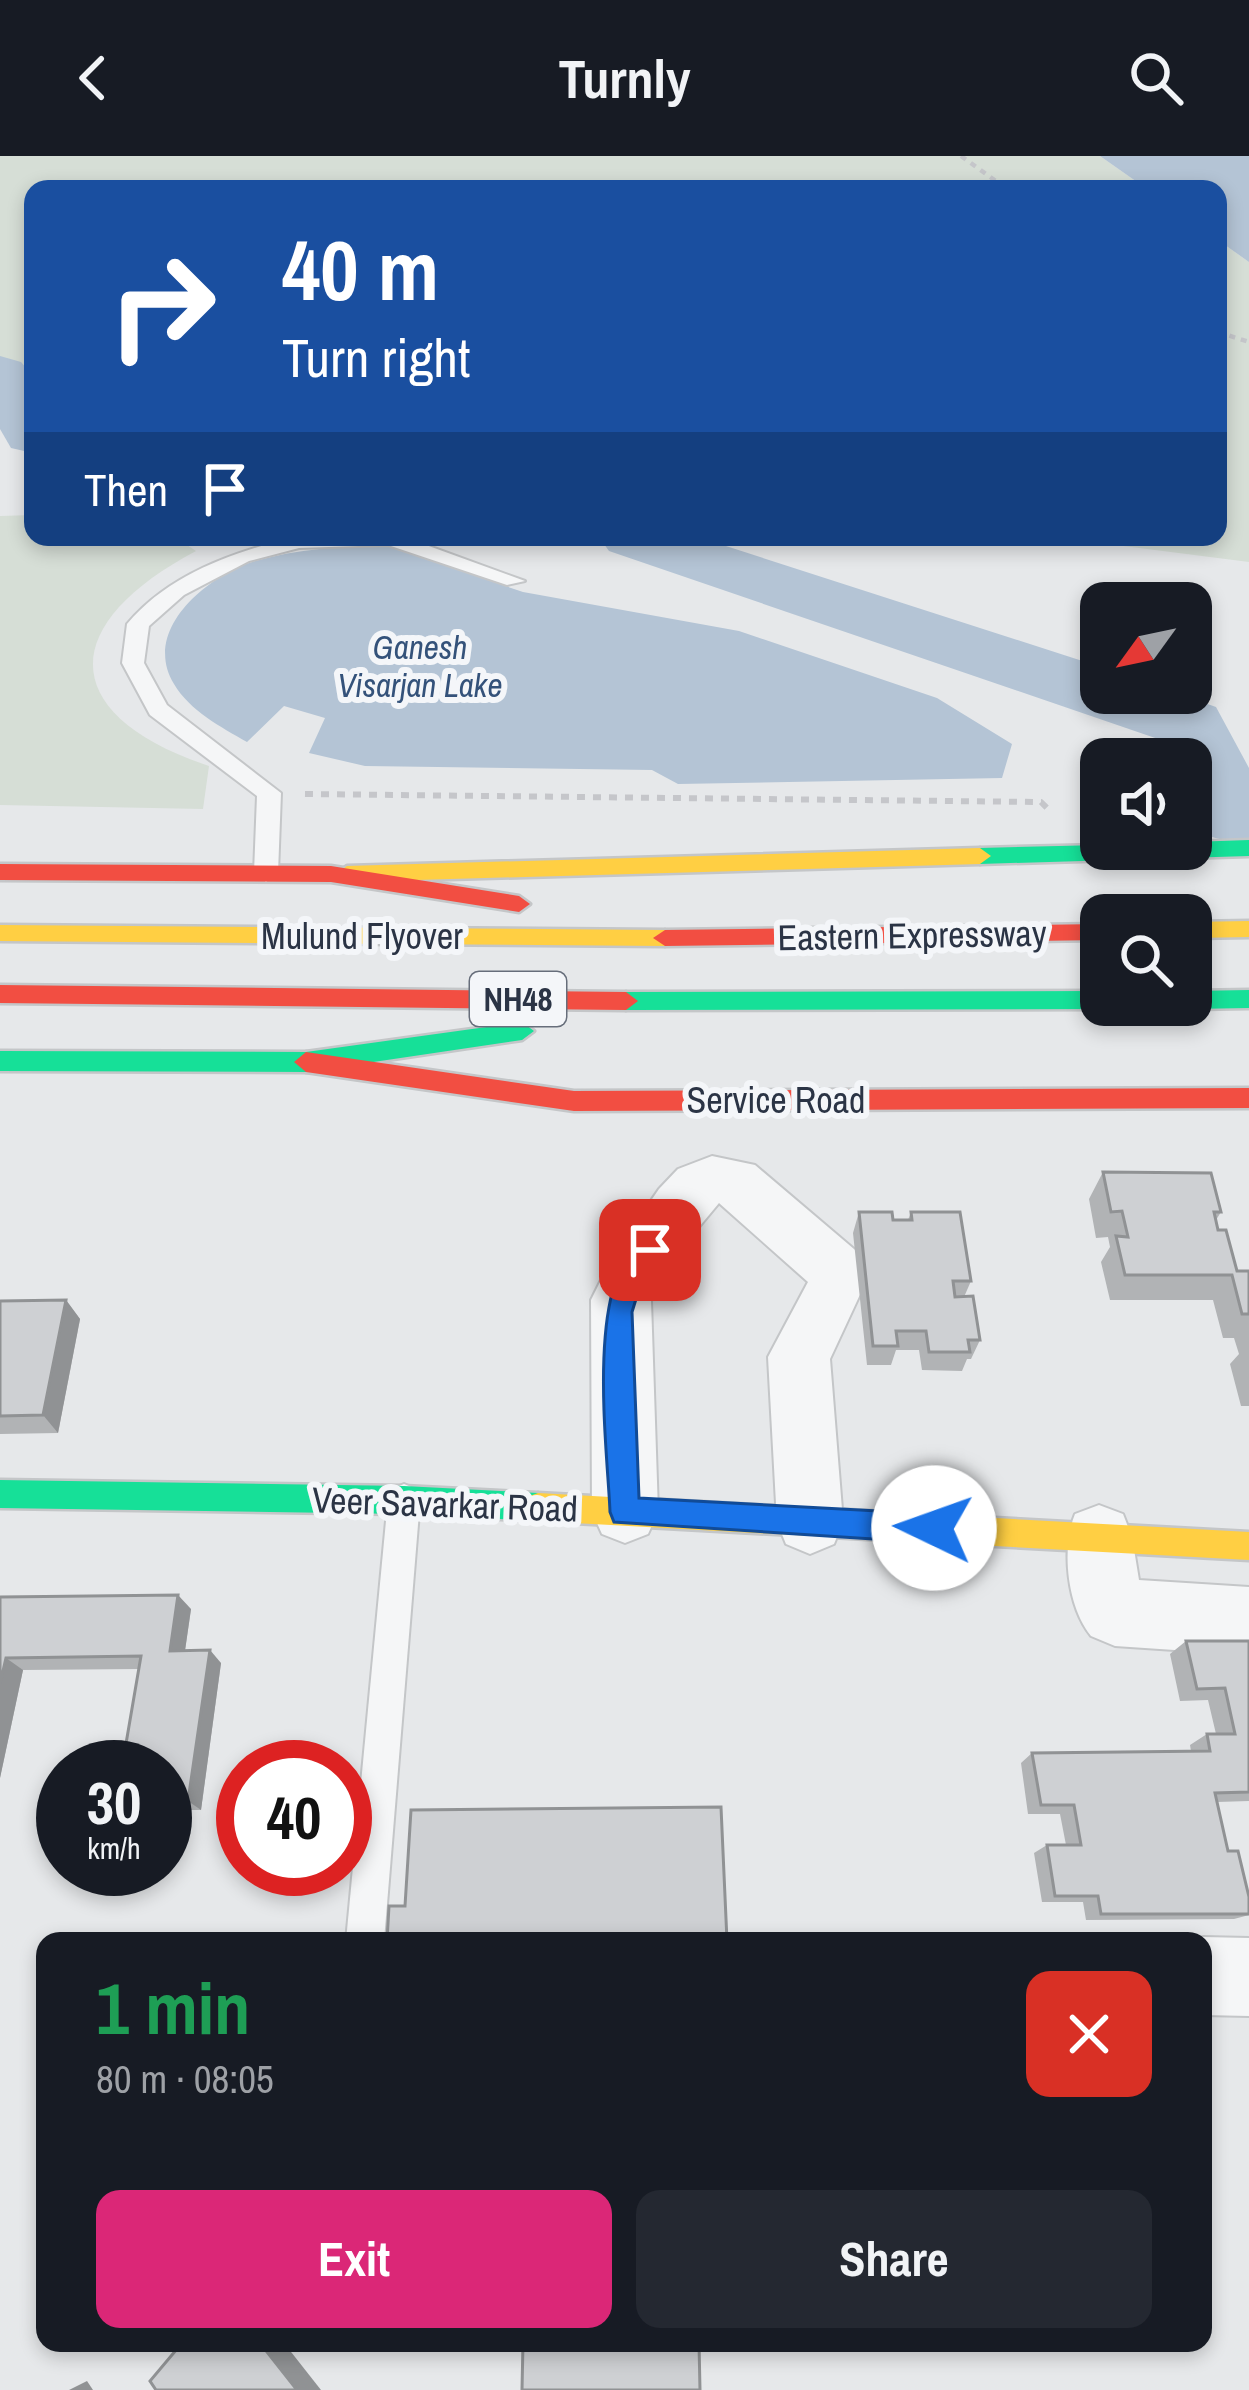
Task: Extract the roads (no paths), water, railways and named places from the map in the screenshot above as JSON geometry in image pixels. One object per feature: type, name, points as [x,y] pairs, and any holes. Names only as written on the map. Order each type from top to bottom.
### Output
[{"type":"main road","points":[[0,872],[331,874],[1249,848]]},
{"type":"main road","points":[[331,874],[724,938]]},
{"type":"main road","points":[[1212,930],[1249,929]]},
{"type":"main road","name":"Eastern Expressway","points":[[724,938],[1080,932]]},
{"type":"main road","name":"Mulund Flyover","points":[[0,933],[724,938]]},
{"type":"main road","name":"Mulund Flyover","points":[[0,994],[722,1002]]},
{"type":"main road","points":[[1212,1000],[1249,999]]},
{"type":"main road","name":"NH48","points":[[722,1002],[1080,1000]]},
{"type":"main road","points":[[0,1061],[306,1062],[722,1002]]},
{"type":"main road","name":"Service Road","points":[[306,1062],[574,1101],[1249,1097]]},
{"type":"main road","name":"Veer Savarkar Road","points":[[0,1494],[404,1500],[1249,1546]]},
{"type":"street","points":[[625,1512],[621,1300],[628,1282],[694,1187],[721,1178],[735,1182],[840,1273],[799,1357],[810,1522]]},
{"type":"street","points":[[1099,1538],[1104,1582],[1115,1612],[1216,1619]]},
{"type":"street","points":[[1172,1541],[1216,1619]]},
{"type":"street","points":[[1212,1976],[1249,1977]]},
{"type":"lane","points":[[266,873],[269,793],[158,710],[133,663],[138,624],[164,602],[242,557],[283,546]]},
{"type":"lane","points":[[411,546],[514,580]]},
{"type":"lane","points":[[366,1932],[404,1500]]},
{"type":"water","points":[[1100,156],[1249,156],[1249,262],[1227,246],[1227,180],[1134,180]]},
{"type":"water","name":"Ganesh Visarjan Lake","points":[[388,546],[523,592],[739,631],[937,698],[1012,744],[1002,778],[678,784],[652,770],[365,766],[309,753],[325,718],[284,706],[247,742],[207,718],[174,684],[166,664],[172,625],[200,592],[236,568],[336,547]]},
{"type":"waterway","points":[[0,374],[16,393],[24,413]]},
{"type":"waterway","points":[[659,546],[1080,685]]},
{"type":"waterway","points":[[1162,714],[1190,724],[1235,817]]}]
